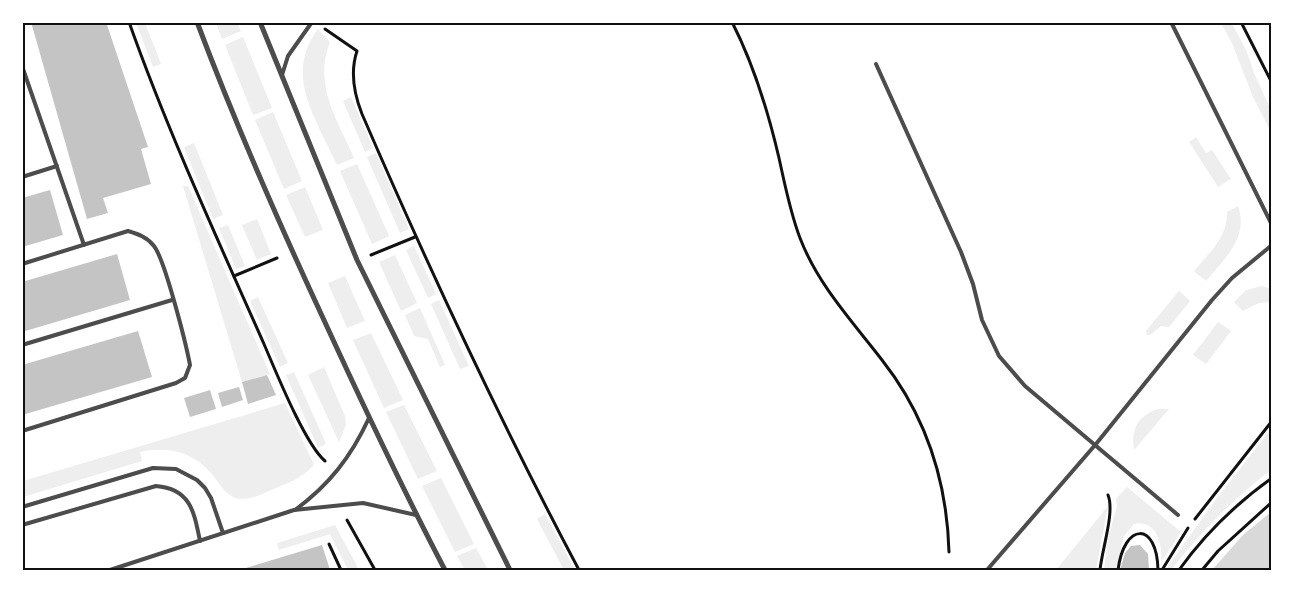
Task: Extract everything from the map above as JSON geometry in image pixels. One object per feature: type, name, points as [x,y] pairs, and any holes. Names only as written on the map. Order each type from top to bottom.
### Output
[{"type":"street","points":[[197,22],[248,151],[292,252],[369,418],[445,570]]},
{"type":"street","points":[[260,22],[357,260],[510,570]]},
{"type":"lane","points":[[281,77],[288,56],[312,22]]},
{"type":"lane","points":[[1171,22],[1272,225]]},
{"type":"lane","points":[[876,64],[968,268],[982,320],[999,356],[1025,386],[1178,515]]},
{"type":"lane","points":[[22,66],[84,245]]},
{"type":"lane","points":[[22,177],[57,166]]},
{"type":"lane","points":[[22,264],[128,231],[149,240],[160,257],[190,365],[185,378],[176,383],[22,431]]},
{"type":"lane","points":[[987,570],[1096,444],[1212,300],[1232,278],[1272,245]]},
{"type":"lane","points":[[22,345],[172,300]]},
{"type":"lane","points":[[294,510],[314,496],[339,470],[359,441],[369,418]]},
{"type":"lane","points":[[22,507],[153,468],[176,469],[192,476],[205,488],[211,498],[223,533]]},
{"type":"lane","points":[[22,525],[145,489],[162,486],[178,492],[186,499],[194,514],[200,541]]},
{"type":"lane","points":[[110,570],[294,510],[363,503],[416,515]]},
{"type":"path","points":[[129,22],[164,113],[234,276],[313,447],[323,459],[339,470]]},
{"type":"path","points":[[732,22],[753,69],[764,104],[788,203],[800,239],[816,272],[836,304],[899,383],[921,422],[934,455],[943,489],[948,524],[949,552]]},
{"type":"path","points":[[1241,22],[1272,83]]},
{"type":"path","points":[[324,28],[357,51],[353,73],[357,101],[415,237],[515,448],[579,570]]},
{"type":"path","points":[[357,260],[415,237]]},
{"type":"path","points":[[234,276],[292,252]]},
{"type":"path","points":[[1162,570],[1197,516],[1272,422]]},
{"type":"path","points":[[1179,570],[1206,537],[1232,510],[1272,478]]},
{"type":"path","points":[[1100,570],[1103,545],[1111,513],[1108,495]]},
{"type":"path","points":[[1202,570],[1218,551],[1272,502]]},
{"type":"path","points":[[346,518],[375,570]]},
{"type":"path","points":[[1118,570],[1125,542],[1139,534],[1145,535],[1153,542],[1158,570]]},
{"type":"path","points":[[329,544],[341,570]]},
{"type":"shaded area","points":[[136,23],[145,23],[161,64],[153,67]]},
{"type":"shaded area","points":[[216,23],[237,23],[241,31],[222,39]]},
{"type":"shaded area","points":[[1221,23],[1232,23],[1247,52],[1254,73],[1271,110],[1271,132],[1253,97],[1232,43]]},
{"type":"shaded area","points":[[318,29],[330,42],[325,58],[324,73],[329,102],[354,158],[337,165],[313,114],[303,81],[303,64],[308,46]]},
{"type":"shaded area","points":[[243,37],[272,108],[253,115],[225,45]]},
{"type":"shaded area","points":[[351,97],[373,148],[365,152],[343,101]]},
{"type":"shaded area","points":[[273,112],[302,181],[284,189],[255,120]]},
{"type":"shaded area","points":[[1196,137],[1206,153],[1212,150],[1231,179],[1218,187],[1189,142]]},
{"type":"shaded area","points":[[194,143],[223,215],[213,219],[184,147]]},
{"type":"shaded area","points":[[376,153],[409,229],[400,233],[367,157]]},
{"type":"shaded area","points":[[357,164],[389,236],[372,244],[340,171]]},
{"type":"shaded area","points":[[183,186],[188,186],[270,374],[242,382]]},
{"type":"shaded area","points":[[305,187],[323,230],[305,237],[286,195]]},
{"type":"shaded area","points":[[1238,206],[1241,217],[1238,238],[1227,256],[1206,281],[1194,271],[1221,237],[1227,212]]},
{"type":"shaded area","points":[[257,219],[271,254],[257,260],[242,225]]},
{"type":"shaded area","points":[[228,225],[245,266],[236,269],[219,228]]},
{"type":"shaded area","points":[[414,246],[436,294],[428,298],[406,250]]},
{"type":"shaded area","points":[[395,255],[417,303],[401,311],[379,262]]},
{"type":"shaded area","points":[[345,276],[365,321],[347,328],[328,283]]},
{"type":"shaded area","points":[[1262,286],[1271,289],[1271,302],[1259,303],[1243,311],[1234,302],[1246,290]]},
{"type":"shaded area","points":[[1179,291],[1190,301],[1169,327],[1161,326],[1150,335],[1147,335],[1146,331]]},
{"type":"shaded area","points":[[258,297],[288,363],[280,367],[250,301]]},
{"type":"shaded area","points":[[439,300],[469,366],[460,369],[431,304]]},
{"type":"shaded area","points":[[420,308],[445,365],[440,367],[428,339],[414,336],[405,315]]},
{"type":"shaded area","points":[[1218,322],[1231,331],[1206,364],[1193,355]]},
{"type":"shaded area","points":[[371,333],[403,400],[384,408],[353,340]]},
{"type":"shaded area","points":[[324,367],[345,416],[346,425],[339,442],[308,375]]},
{"type":"shaded area","points":[[294,372],[326,444],[318,448],[286,375]]},
{"type":"shaded area","points":[[285,403],[314,465],[294,480],[257,496],[245,499],[235,498],[223,489],[210,472],[195,459],[169,450],[150,450],[140,452],[142,461],[23,497],[23,481]]},
{"type":"shaded area","points":[[404,405],[437,471],[418,479],[386,412]]},
{"type":"shaded area","points":[[1158,409],[1169,409],[1134,450],[1133,436],[1137,424],[1146,415]]},
{"type":"shaded area","points":[[1271,429],[1271,470],[1218,517],[1171,570],[1166,569],[1214,502]]},
{"type":"shaded area","points":[[441,478],[474,544],[455,552],[422,486]]},
{"type":"shaded area","points":[[1127,487],[1181,532],[1161,562],[1161,548],[1153,529],[1142,523],[1134,524],[1124,536],[1116,570],[1104,570],[1108,538],[1117,506],[1116,499]]},
{"type":"shaded area","points":[[1108,506],[1096,570],[1056,570]]},
{"type":"shaded area","points":[[1271,512],[1271,570],[1212,570],[1243,535]]},
{"type":"shaded area","points":[[545,514],[575,570],[564,570],[537,519]]},
{"type":"shaded area","points":[[335,525],[359,570],[348,570],[330,534],[279,550],[277,543]]},
{"type":"shaded area","points":[[476,548],[488,570],[465,570],[457,556]]},
{"type":"building","points":[[31,22],[106,22],[148,147],[141,149],[151,184],[103,198],[108,213],[87,219]]},
{"type":"building","points":[[50,190],[63,235],[22,247],[22,198]]},
{"type":"building","points":[[117,254],[130,300],[22,332],[22,282]]},
{"type":"building","points":[[138,331],[152,377],[22,415],[22,365]]},
{"type":"building","points":[[267,375],[276,395],[248,404],[242,382]]},
{"type":"building","points":[[239,387],[243,400],[222,407],[218,393]]},
{"type":"building","points":[[210,390],[216,409],[190,417],[184,398]]},
{"type":"building","points":[[322,545],[330,570],[239,570]]},
{"type":"building","points":[[1140,545],[1148,554],[1149,570],[1120,570],[1125,553],[1131,546]]}]
